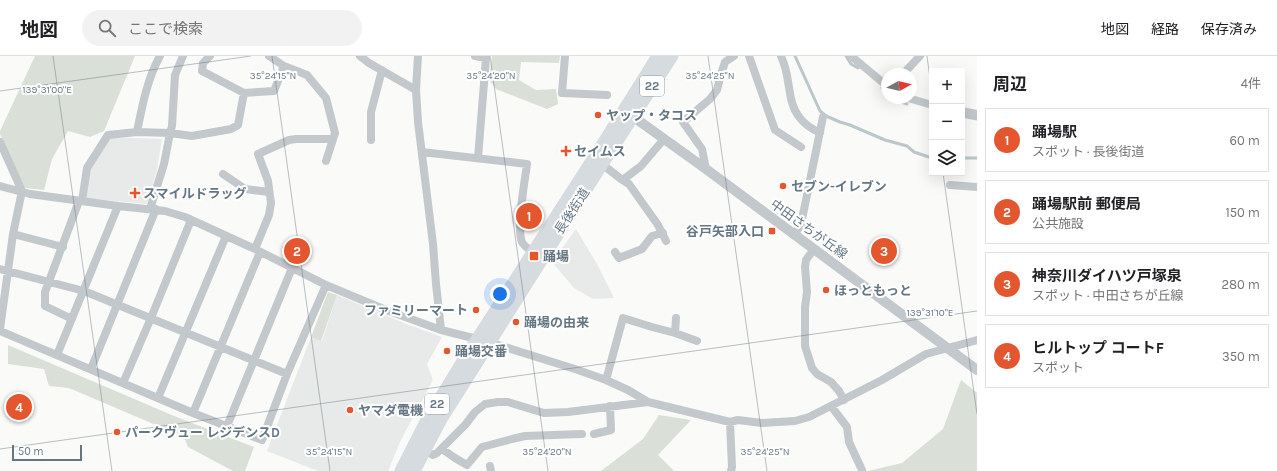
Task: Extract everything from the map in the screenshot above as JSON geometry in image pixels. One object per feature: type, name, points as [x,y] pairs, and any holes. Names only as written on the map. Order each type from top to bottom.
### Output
[{"type":"main road","name":"長後街道","points":[[414,471],[483,340],[533,253],[629,114],[672,56]]},
{"type":"main road","name":"22","points":[[629,114],[657,57]]},
{"type":"main road","name":"長後街道","points":[[401,471],[426,422],[602,164],[629,114]]},
{"type":"street","points":[[137,132],[143,102],[155,66],[160,56]]},
{"type":"street","points":[[91,369],[153,209],[172,126],[175,74],[183,56]]},
{"type":"street","points":[[210,56],[203,63],[202,71],[244,93],[274,91],[284,66]]},
{"type":"street","points":[[269,56],[284,66],[307,75],[326,98],[335,133],[326,161]]},
{"type":"street","points":[[360,56],[369,63],[416,90]]},
{"type":"street","points":[[418,56],[416,90],[418,122],[442,330]]},
{"type":"street","points":[[475,56],[486,58],[478,158]]},
{"type":"street","points":[[565,56],[562,93],[607,95]]},
{"type":"street","points":[[706,169],[702,149],[683,122],[710,99],[717,90],[725,62],[734,56]]},
{"type":"street","points":[[749,56],[775,130],[801,147]]},
{"type":"street","points":[[781,56],[786,69],[793,108],[808,126],[820,133]]},
{"type":"street","points":[[851,56],[881,81]]},
{"type":"street","points":[[909,68],[920,56]]},
{"type":"street","points":[[371,140],[372,112],[382,70]]},
{"type":"street","points":[[72,319],[45,306],[45,292],[81,201],[87,168],[108,135],[137,132],[170,133],[192,136],[231,129],[238,125],[244,93]]},
{"type":"street","points":[[917,101],[929,104]]},
{"type":"street","points":[[965,112],[977,114]]},
{"type":"street","name":"中田さちが丘線","points":[[629,114],[706,169],[977,370]]},
{"type":"street","points":[[794,235],[800,224],[823,117]]},
{"type":"street","points":[[193,413],[220,347],[269,215],[271,203],[268,181],[258,154],[289,140],[332,139]]},
{"type":"street","points":[[621,179],[624,179],[641,166],[664,140]]},
{"type":"street","points":[[0,142],[22,191],[4,270],[0,330],[193,413],[262,440],[287,374],[326,285]]},
{"type":"street","points":[[422,152],[527,164],[521,213],[521,236],[522,243],[533,253]]},
{"type":"street","points":[[602,164],[628,184],[663,233],[666,241]]},
{"type":"street","points":[[223,174],[246,189],[269,192]]},
{"type":"street","points":[[950,185],[977,187]]},
{"type":"street","points":[[0,186],[30,194],[165,211],[191,220],[257,250],[326,285],[386,310],[442,330],[483,340],[606,380],[628,390],[648,402],[730,422],[738,420],[762,423],[795,421],[809,417],[882,380],[926,354],[973,341]]},
{"type":"street","points":[[57,355],[118,206]]},
{"type":"street","points":[[123,383],[191,220]]},
{"type":"street","points":[[615,252],[619,258],[642,249],[652,236],[663,233]]},
{"type":"street","points":[[13,234],[63,247]]},
{"type":"street","points":[[158,398],[226,236]]},
{"type":"street","points":[[814,249],[806,260],[805,267],[807,292],[805,307],[805,346],[812,368],[817,374],[831,382],[839,391],[844,400]]},
{"type":"street","points":[[227,426],[292,268]]},
{"type":"street","points":[[4,270],[84,291],[287,374]]},
{"type":"street","points":[[606,380],[623,318],[697,341]]},
{"type":"street","points":[[675,333],[676,318]]},
{"type":"street","points":[[424,450],[433,454],[442,449],[475,412],[485,404],[508,402],[544,413],[568,412],[648,402]]},
{"type":"street","points":[[594,434],[611,430],[610,406]]},
{"type":"street","points":[[831,406],[847,427],[849,442],[862,470]]},
{"type":"street","points":[[730,422],[732,470]]},
{"type":"street","points":[[442,449],[454,458],[468,465],[482,447],[512,438],[525,436],[582,434]]},
{"type":"shaded area","points":[[35,56],[135,56],[104,131],[90,137],[68,131],[52,159],[44,190],[25,188],[0,134],[0,131]]},
{"type":"shaded area","points":[[492,56],[560,56],[559,63],[521,62],[519,80],[536,90],[556,89],[558,104],[547,109],[496,89],[489,80]]},
{"type":"shaded area","points":[[111,137],[162,139],[157,170],[147,204],[85,198],[90,170]]},
{"type":"shaded area","points":[[576,229],[597,264],[614,298],[593,299],[574,288],[552,262]]},
{"type":"shaded area","points":[[328,292],[337,295],[321,341],[311,337]]},
{"type":"shaded area","name":"ヤマダ電機","points":[[337,295],[442,337],[427,364],[433,380],[401,440],[388,471],[318,471],[267,451],[311,337],[322,341]]},
{"type":"shaded area","points":[[8,345],[174,416],[254,447],[245,471],[233,471],[188,447],[184,437],[69,388],[49,386],[44,369],[8,364]]},
{"type":"shaded area","points":[[961,380],[977,393],[977,471],[868,471],[902,463],[943,429]]},
{"type":"shaded area","points":[[659,415],[691,420],[658,455],[674,471],[601,471],[643,439]]},
{"type":"waterway","points":[[795,56],[820,111],[826,116],[885,140],[907,146],[914,152],[929,157]]},
{"type":"waterway","points":[[846,56],[851,64],[858,68]]},
{"type":"waterway","points":[[965,117],[977,119]]},
{"type":"waterway","points":[[965,158],[977,158]]},
{"type":"place","name":"ヤップ・タコス","points":[[598,115]]},
{"type":"place","name":"セイムス","points":[[566,151]]},
{"type":"place","name":"セブン-イレブン","points":[[783,186]]},
{"type":"place","name":"スマイルドラッグ","points":[[135,193]]},
{"type":"place","name":"踊場駅","points":[[529,216]]},
{"type":"place","name":"谷戸矢部入口","points":[[772,231]]},
{"type":"place","name":"踊場駅前 郵便局","points":[[297,251]]},
{"type":"place","name":"神奈川ダイハツ戸塚泉","points":[[884,251]]},
{"type":"place","name":"踊場","points":[[534,256]]},
{"type":"place","name":"ほっともっと","points":[[826,290]]},
{"type":"place","name":"ファミリーマート","points":[[476,310]]},
{"type":"place","name":"踊場の由来","points":[[516,322]]},
{"type":"place","name":"踊場交番","points":[[447,351]]},
{"type":"place","name":"ヒルトップ コートF","points":[[19,407]]},
{"type":"place","name":"ヤマダ電機","points":[[350,410]]},
{"type":"place","name":"パークヴュー レジデンスD","points":[[117,432]]}]
